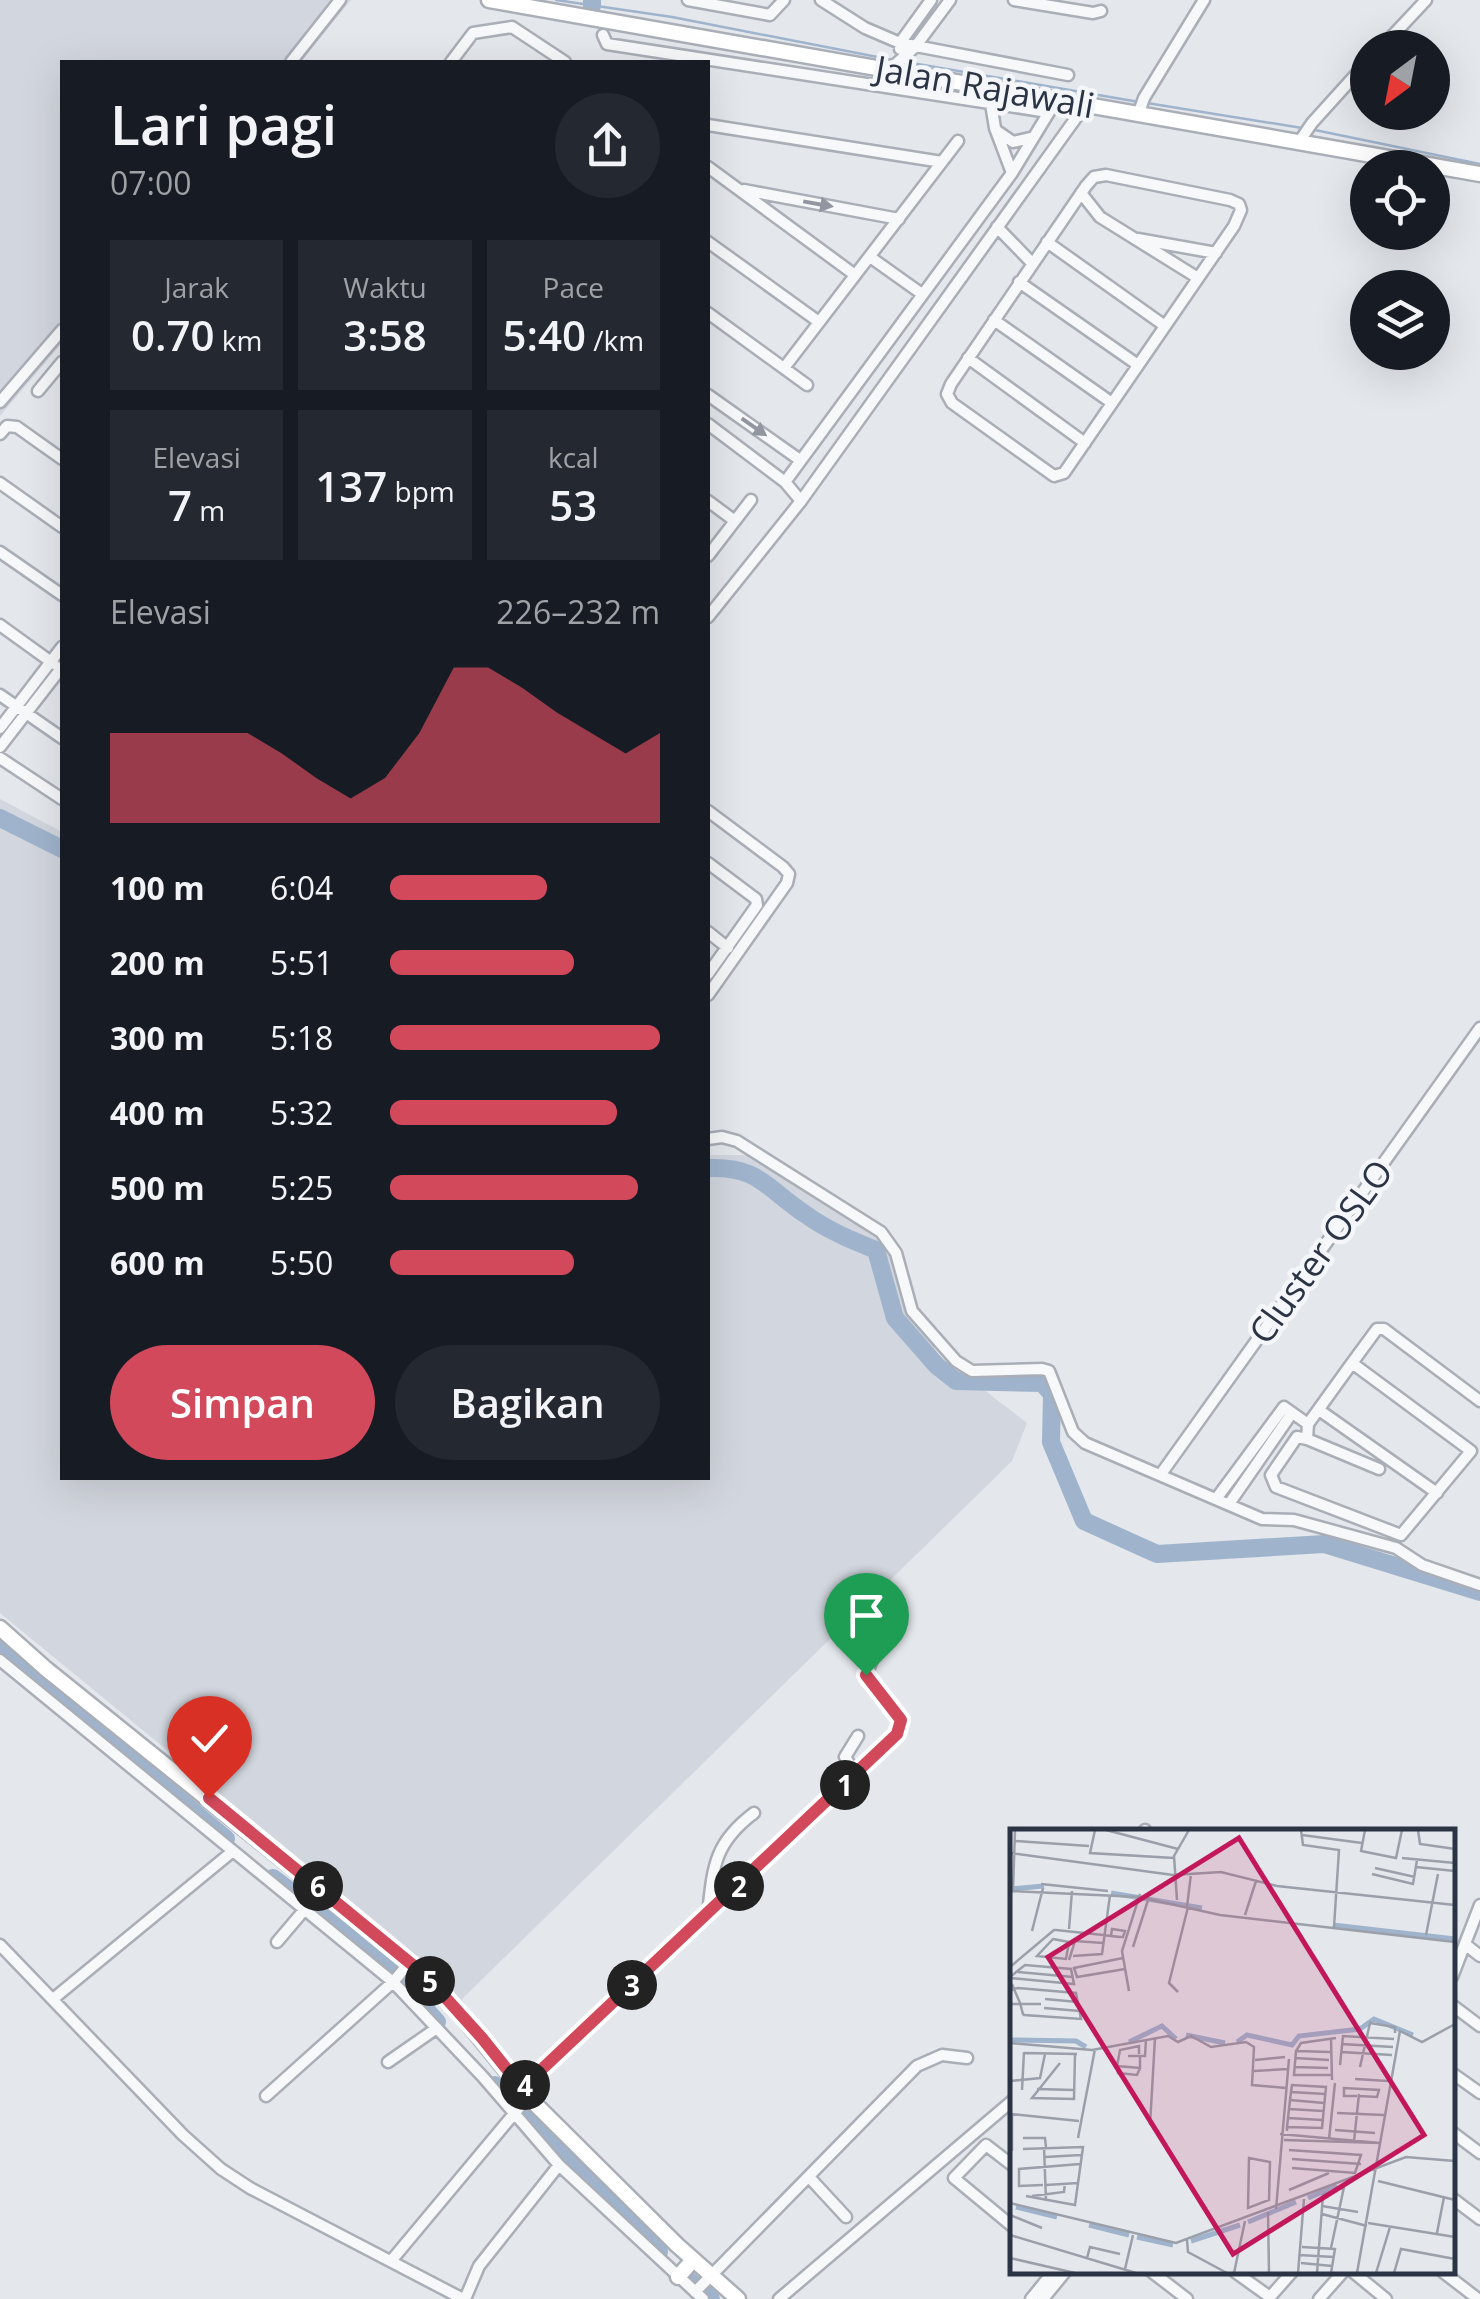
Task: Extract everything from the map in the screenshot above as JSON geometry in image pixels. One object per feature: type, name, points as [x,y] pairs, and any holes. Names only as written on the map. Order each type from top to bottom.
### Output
[{"type":"street","points":[[293,60],[340,0]]},
{"type":"street","name":"Jalan Rajawali","points":[[489,0],[896,62],[989,95],[1053,106],[1141,106],[1480,174]]},
{"type":"street","points":[[690,0],[770,16],[784,0]]},
{"type":"street","points":[[821,0],[865,28],[900,43],[1068,75]]},
{"type":"street","points":[[896,62],[914,47],[950,0]]},
{"type":"street","points":[[1019,0],[1099,13],[1100,6],[1092,0]]},
{"type":"street","points":[[1141,106],[1204,0]]},
{"type":"street","points":[[1398,30],[1426,0]]},
{"type":"street","points":[[896,62],[900,43],[926,2],[940,15]]},
{"type":"street","points":[[456,60],[473,34],[512,27],[562,60]]},
{"type":"street","points":[[603,35],[607,44],[706,60]]},
{"type":"street","points":[[710,61],[860,85],[989,95],[995,128],[1012,173]]},
{"type":"street","points":[[1301,141],[1350,81]]},
{"type":"street","points":[[710,615],[801,501],[1086,104]]},
{"type":"street","points":[[785,482],[1012,173],[1053,106]]},
{"type":"street","points":[[710,125],[942,162]]},
{"type":"street","points":[[995,128],[1013,142],[1031,138]]},
{"type":"street","points":[[784,368],[958,141]]},
{"type":"street","points":[[710,168],[856,275]]},
{"type":"street","points":[[1106,175],[1230,200],[1241,210],[1060,477],[1040,468],[952,402],[947,394],[1081,194],[1094,177],[1106,175]]},
{"type":"street","points":[[738,189],[899,219]]},
{"type":"street","points":[[1081,194],[1100,217],[1198,278]]},
{"type":"street","points":[[997,227],[1032,263]]},
{"type":"street","points":[[1133,238],[1216,252]]},
{"type":"street","points":[[1047,242],[1164,326]]},
{"type":"street","points":[[710,243],[820,322]]},
{"type":"street","points":[[870,257],[922,294]]},
{"type":"street","points":[[1019,282],[1138,365]]},
{"type":"street","points":[[710,314],[807,385]]},
{"type":"street","points":[[994,320],[1112,403]]},
{"type":"street","points":[[0,402],[60,332]]},
{"type":"street","points":[[968,358],[1085,443]]},
{"type":"street","points":[[38,391],[60,364]]},
{"type":"street","points":[[710,396],[800,460]]},
{"type":"street","points":[[0,434],[7,426],[17,427],[60,458]]},
{"type":"street","points":[[710,426],[785,482],[801,501]]},
{"type":"street","points":[[0,482],[60,526]]},
{"type":"street","points":[[710,553],[752,500]]},
{"type":"street","points":[[710,503],[734,521]]},
{"type":"street","points":[[0,552],[60,595]]},
{"type":"street","points":[[0,625],[59,667],[22,710],[0,747]]},
{"type":"street","points":[[0,694],[60,737]]},
{"type":"street","points":[[0,728],[22,710]]},
{"type":"street","points":[[0,758],[60,798]]},
{"type":"street","points":[[710,814],[789,874],[787,883],[710,992]]},
{"type":"street","points":[[710,864],[756,898],[757,906],[710,971]]},
{"type":"street","points":[[710,934],[728,948]]},
{"type":"street","name":"Cluster OSLO","points":[[1161,1474],[1480,1028]]},
{"type":"street","points":[[710,1138],[738,1140],[887,1238],[902,1268],[912,1311],[963,1367],[984,1372],[1042,1368],[1049,1372],[1078,1438],[1262,1519],[1294,1520],[1396,1548],[1422,1564],[1480,1585]]},
{"type":"street","points":[[1307,1439],[1308,1424],[1378,1329],[1384,1329],[1480,1401]]},
{"type":"street","points":[[1352,1363],[1471,1451]]},
{"type":"street","points":[[1216,1499],[1288,1410]]},
{"type":"street","points":[[1288,1410],[1308,1424]]},
{"type":"street","points":[[1229,1504],[1288,1410]]},
{"type":"street","points":[[1319,1410],[1437,1493]]},
{"type":"street","points":[[1378,1469],[1296,1437],[1270,1475],[1276,1487],[1401,1535],[1480,1440]]},
{"type":"street","points":[[0,1628],[187,1784],[313,1901],[366,1943],[408,1965],[454,2006],[559,2165],[606,2195],[702,2287]]},
{"type":"street","points":[[391,2261],[520,2102],[893,1738],[902,1725],[898,1715],[866,1675],[876,1652]]},
{"type":"street","points":[[0,1660],[233,1851],[313,1901],[366,1943],[436,2028],[520,2102],[606,2195],[702,2287],[729,2297]]},
{"type":"street","points":[[856,1774],[844,1757],[858,1736]]},
{"type":"street","points":[[175,1801],[187,1784]]},
{"type":"street","points":[[708,1916],[715,1860],[730,1834],[754,1813]]},
{"type":"street","points":[[54,1999],[233,1851]]},
{"type":"street","points":[[277,1942],[313,1901]]},
{"type":"street","points":[[1455,1969],[1480,1905]]},
{"type":"street","points":[[1465,1944],[1480,1956]]},
{"type":"street","points":[[0,1946],[221,2170],[464,2299],[480,2266],[559,2165]]},
{"type":"street","points":[[266,2096],[408,1965]]},
{"type":"street","points":[[1455,2006],[1480,2026]]},
{"type":"street","points":[[388,2062],[436,2028]]},
{"type":"street","points":[[702,2287],[921,2063],[942,2055],[966,2058]]},
{"type":"street","points":[[1455,2076],[1480,2094]]},
{"type":"street","points":[[780,2299],[1010,2102]]},
{"type":"street","points":[[1455,2134],[1480,2153]]},
{"type":"street","points":[[1010,2160],[984,2146],[954,2178],[1010,2224]]},
{"type":"street","points":[[809,2177],[846,2216]]},
{"type":"street","points":[[1455,2200],[1480,2219]]},
{"type":"street","points":[[1031,2299],[1051,2274]]},
{"type":"street","points":[[1043,2299],[1063,2274]]},
{"type":"street","points":[[1155,2274],[1186,2299]]},
{"type":"street","points":[[1238,2274],[1270,2297],[1290,2274]]},
{"type":"street","points":[[1319,2299],[1341,2274]]},
{"type":"street","points":[[1355,2274],[1386,2299]]},
{"type":"street","points":[[1446,2274],[1478,2299]]},
{"type":"shaded area","points":[[0,0],[351,0],[303,60],[60,60],[60,345],[0,416]]},
{"type":"shaded area","points":[[0,799],[60,831],[60,1480],[710,1480],[710,1155],[760,1155],[889,1236],[936,1353],[1027,1423],[1012,1461],[461,2000],[407,1947],[0,1613]]},
{"type":"waterway","points":[[556,0],[672,17],[893,60]]},
{"type":"waterway","points":[[592,0],[592,6]]},
{"type":"waterway","points":[[906,62],[1139,102]]},
{"type":"waterway","points":[[1147,103],[1302,128]]},
{"type":"waterway","points":[[1310,129],[1480,164]]},
{"type":"waterway","points":[[0,818],[60,848]]},
{"type":"waterway","points":[[710,1168],[751,1175],[822,1225],[876,1250],[895,1318],[937,1366],[956,1381],[1042,1383],[1052,1394],[1051,1442],[1084,1521],[1157,1554],[1324,1544],[1480,1592]]},
{"type":"waterway","points":[[0,1649],[226,1839]]},
{"type":"waterway","points":[[273,1878],[383,1962],[437,2022]]},
{"type":"waterway","points":[[495,2085],[659,2252]]},
{"type":"waterway","points":[[685,2277],[711,2299]]},
{"type":"route","points":[[209,1798],[426,1976],[522,2088],[897,1734],[901,1720],[866,1675]]}]
